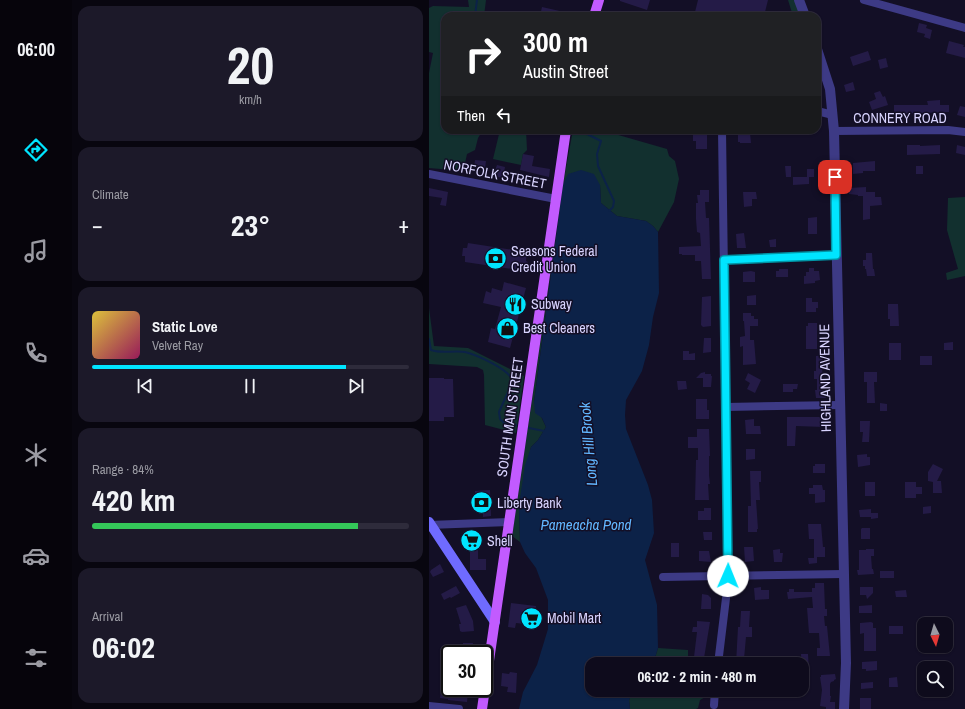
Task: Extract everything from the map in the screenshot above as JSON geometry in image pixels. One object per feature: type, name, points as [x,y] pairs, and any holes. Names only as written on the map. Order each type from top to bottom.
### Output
[{"type":"main road","points":[[595,12],[599,0]]},
{"type":"main road","name":"SOUTH MAIN STREET","points":[[482,709],[565,134]]},
{"type":"main road","points":[[429,524],[495,622]]},
{"type":"street","points":[[799,0],[804,12]]},
{"type":"street","points":[[864,0],[965,28]]},
{"type":"street","name":"HIGHLAND AVENUE","points":[[821,60],[827,77],[834,131],[846,663],[844,709]]},
{"type":"street","points":[[821,112],[833,115]]},
{"type":"street","name":"CONNERY ROAD","points":[[834,131],[948,130],[965,132]]},
{"type":"street","points":[[719,657],[728,576],[722,134]]},
{"type":"street","name":"NORFOLK STREET","points":[[429,174],[556,199]]},
{"type":"street","points":[[724,260],[836,255]]},
{"type":"street","points":[[726,407],[839,405]]},
{"type":"street","points":[[429,524],[509,522]]},
{"type":"street","points":[[663,577],[844,574]]},
{"type":"street","points":[[714,705],[715,697]]},
{"type":"street","points":[[429,706],[459,709]]},
{"type":"green space","points":[[468,0],[486,0],[484,12],[441,12],[441,134],[480,134],[475,150],[467,154],[464,168],[452,170],[429,168],[429,73],[433,53],[429,52],[429,8],[433,6],[469,7]]},
{"type":"green space","points":[[788,0],[795,0],[800,12],[792,12]]},
{"type":"green space","points":[[499,134],[526,134],[527,150],[523,154],[521,165],[493,159]]},
{"type":"green space","points":[[572,134],[615,134],[667,149],[669,156],[675,161],[679,179],[674,202],[658,232],[646,221],[617,216],[601,203],[600,185],[563,184]]},
{"type":"green space","points":[[965,197],[965,276],[947,280],[946,273],[958,269],[947,230],[948,198]]},
{"type":"green space","points":[[554,249],[534,402],[546,427],[538,440],[531,447],[519,505],[520,542],[512,536]]},
{"type":"green space","points":[[429,308],[434,346],[468,348],[524,376],[516,433],[485,425],[483,370],[477,367],[429,364]]},
{"type":"green space","points":[[658,648],[688,650],[688,657],[655,657]]},
{"type":"green space","points":[[630,697],[705,697],[700,700],[698,708],[696,709],[630,709],[629,700]]},
{"type":"water","name":"Pameacha Pond","points":[[581,170],[594,174],[600,185],[601,203],[617,216],[646,221],[658,232],[659,293],[653,317],[649,345],[642,371],[626,400],[625,415],[626,429],[648,485],[652,500],[654,533],[645,560],[657,605],[658,648],[655,657],[585,657],[585,697],[630,697],[629,700],[630,709],[519,709],[523,692],[537,665],[548,629],[548,600],[536,568],[525,553],[520,542],[519,505],[525,465],[531,447],[538,440],[546,427],[542,418],[535,413],[534,402],[563,184],[568,174]]},
{"type":"building","points":[[620,0],[650,0],[647,10]]},
{"type":"building","points":[[698,0],[768,0],[765,12],[695,12]]},
{"type":"building","points":[[542,7],[564,12],[541,12]]},
{"type":"building","points":[[919,23],[927,25],[926,28],[932,30],[930,39],[924,37],[925,34],[917,32]]},
{"type":"building","points":[[949,41],[964,45],[965,58],[946,53]]},
{"type":"building","points":[[868,51],[871,60],[853,66],[850,57]]},
{"type":"building","points":[[886,58],[888,67],[880,69],[878,60]]},
{"type":"building","points":[[853,82],[855,90],[846,92],[844,85]]},
{"type":"building","points":[[880,91],[883,97],[885,96],[888,105],[872,110],[869,102],[876,99],[874,93]]},
{"type":"building","points":[[940,100],[940,105],[949,105],[949,112],[894,114],[894,105],[928,105],[927,101]]},
{"type":"building","points":[[960,106],[965,107],[965,117],[957,115]]},
{"type":"building","points":[[693,134],[707,134],[707,149],[696,149],[696,141],[693,141]]},
{"type":"building","points":[[738,134],[750,134],[751,143],[738,142]]},
{"type":"building","points":[[907,145],[940,145],[940,154],[907,155]]},
{"type":"building","points":[[957,145],[965,147],[965,155],[956,153]]},
{"type":"building","points":[[523,154],[534,156],[532,166],[550,169],[549,177],[520,170]]},
{"type":"building","points":[[475,160],[486,161],[485,169],[474,168]]},
{"type":"building","points":[[875,161],[875,171],[863,171],[863,173],[853,174],[853,163]]},
{"type":"building","points":[[497,165],[505,167],[503,178],[493,176]]},
{"type":"building","points":[[785,166],[791,166],[791,177],[786,177]]},
{"type":"building","points":[[916,166],[923,166],[923,174],[916,174]]},
{"type":"building","points":[[807,169],[814,169],[814,177],[809,177],[809,184],[793,185],[793,177],[807,177]]},
{"type":"building","points":[[866,187],[866,192],[875,192],[875,197],[881,197],[882,205],[870,206],[870,219],[863,220],[863,196],[849,194],[849,188]]},
{"type":"building","points":[[429,188],[448,192],[446,206],[440,205],[442,198],[429,196]]},
{"type":"building","points":[[700,190],[709,190],[709,202],[705,202],[706,218],[709,218],[711,279],[702,279],[701,261],[695,261],[695,255],[679,254],[679,247],[701,246],[700,233],[697,232],[696,219],[696,203],[698,203],[697,195],[700,195]]},
{"type":"building","points":[[743,192],[756,192],[757,199],[752,199],[752,206],[744,207]]},
{"type":"building","points":[[817,217],[817,234],[808,234],[808,218]]},
{"type":"building","points":[[744,233],[746,248],[737,248],[736,234]]},
{"type":"building","points":[[776,239],[776,247],[770,247],[769,240]]},
{"type":"building","points":[[468,243],[527,252],[526,261],[528,262],[526,271],[465,262],[465,256],[462,256],[463,248],[467,248]]},
{"type":"building","points":[[866,253],[872,253],[875,276],[867,276],[865,266],[863,266],[863,260],[866,260]]},
{"type":"building","points":[[809,268],[814,268],[814,271],[819,271],[820,280],[815,281],[815,283],[804,284],[804,276],[806,276],[806,272],[809,272]]},
{"type":"building","points":[[779,269],[788,269],[788,277],[776,277],[776,271],[779,271]]},
{"type":"building","points":[[743,272],[755,272],[755,282],[743,282]]},
{"type":"building","points":[[504,282],[526,288],[510,348],[488,342],[491,328],[495,329],[501,307],[483,303],[486,291],[491,293],[492,288],[502,291]]},
{"type":"building","points":[[756,295],[756,305],[747,305],[747,296]]},
{"type":"building","points":[[711,296],[711,326],[703,327],[701,325],[702,297]]},
{"type":"building","points":[[806,298],[812,298],[812,302],[818,302],[816,312],[806,312]]},
{"type":"building","points":[[888,304],[898,304],[899,326],[890,326],[890,319],[888,319]]},
{"type":"building","points":[[743,313],[751,313],[751,316],[754,316],[754,319],[758,319],[758,326],[750,326],[750,340],[754,340],[756,364],[743,365],[743,346],[740,347],[740,337],[745,336]]},
{"type":"building","points":[[808,323],[817,323],[817,349],[806,349],[806,326],[808,326]]},
{"type":"building","points":[[704,338],[711,338],[711,352],[703,353]]},
{"type":"building","points":[[953,342],[953,350],[944,350],[944,343]]},
{"type":"building","points":[[889,343],[901,343],[901,360],[889,360]]},
{"type":"building","points":[[683,351],[689,351],[689,354],[695,353],[695,360],[683,360]]},
{"type":"building","points":[[826,355],[827,364],[822,364],[823,389],[825,389],[826,398],[816,398],[815,390],[817,390],[817,379],[814,379],[814,371],[816,371],[816,356]]},
{"type":"building","points":[[920,356],[932,356],[932,365],[920,365]]},
{"type":"building","points":[[705,372],[705,374],[711,374],[712,376],[711,387],[703,387],[703,378],[696,378],[701,373]]},
{"type":"building","points":[[864,372],[877,372],[877,382],[874,382],[875,403],[867,403],[867,382],[864,382]]},
{"type":"building","points":[[748,373],[761,380],[755,393],[747,389],[750,383],[745,380]]},
{"type":"building","points":[[429,378],[453,379],[454,417],[444,417],[444,421],[429,421]]},
{"type":"building","points":[[677,381],[686,381],[687,389],[678,390]]},
{"type":"building","points":[[783,384],[798,384],[797,389],[793,389],[793,392],[783,392]]},
{"type":"building","points":[[696,399],[707,399],[709,419],[696,419]]},
{"type":"building","points":[[880,403],[887,404],[887,411],[880,411]]},
{"type":"building","points":[[787,417],[826,417],[826,425],[824,425],[824,427],[796,426],[795,446],[787,446]]},
{"type":"building","points":[[754,419],[754,426],[760,426],[761,434],[746,434],[745,420]]},
{"type":"building","points":[[860,421],[870,421],[869,442],[862,442],[863,432],[860,432]]},
{"type":"building","points":[[697,429],[709,429],[709,500],[695,500],[696,460],[698,460],[698,448],[688,448],[688,437],[697,437]]},
{"type":"building","points":[[746,449],[755,449],[755,459],[746,460]]},
{"type":"building","points":[[867,454],[867,457],[870,457],[870,465],[858,467],[857,455]]},
{"type":"building","points":[[815,464],[825,464],[825,473],[813,473],[813,466],[815,466]]},
{"type":"building","points":[[933,464],[943,469],[937,481],[941,481],[942,493],[933,493],[933,482],[928,481],[928,472]]},
{"type":"building","points":[[750,471],[761,471],[761,482],[759,482],[760,500],[756,500],[757,532],[748,532],[748,506],[751,506]]},
{"type":"building","points":[[865,482],[875,482],[875,496],[865,496]]},
{"type":"building","points":[[905,482],[916,482],[916,487],[922,487],[922,494],[916,494],[916,498],[905,498]]},
{"type":"building","points":[[813,485],[822,485],[823,490],[825,490],[825,502],[815,503],[815,494],[809,494],[809,488],[813,488]]},
{"type":"building","name":"Liberty Bank","points":[[490,490],[491,516],[483,517],[483,507],[471,507],[470,501],[475,500],[475,491]]},
{"type":"building","points":[[931,506],[931,513],[923,514],[923,507]]},
{"type":"building","points":[[704,508],[711,508],[711,520],[698,520],[698,511],[704,511]]},
{"type":"building","points":[[871,509],[871,513],[878,513],[878,518],[871,519],[871,517],[860,517],[859,510]]},
{"type":"building","points":[[808,524],[821,524],[823,547],[825,547],[825,557],[817,557],[817,563],[809,564],[808,558],[814,558],[814,539],[809,539]]},
{"type":"building","points":[[862,528],[870,528],[870,539],[861,539]]},
{"type":"building","points":[[703,532],[712,532],[712,540],[704,540]]},
{"type":"building","points":[[464,534],[480,534],[478,559],[486,559],[486,570],[470,570],[470,549],[464,549]]},
{"type":"building","points":[[671,543],[679,543],[679,557],[671,557]]},
{"type":"building","points":[[744,547],[753,547],[754,561],[745,562]]},
{"type":"building","points":[[780,549],[780,553],[783,553],[782,562],[774,562],[773,550]]},
{"type":"building","points":[[874,549],[874,556],[871,556],[874,574],[858,575],[859,550]]},
{"type":"building","points":[[699,551],[709,551],[711,562],[699,561]]},
{"type":"building","points":[[440,564],[444,572],[433,577],[430,572],[431,570]]},
{"type":"building","points":[[880,571],[894,571],[894,578],[880,578]]},
{"type":"building","points":[[815,583],[824,583],[825,609],[827,609],[827,616],[824,616],[825,626],[827,626],[830,656],[817,656],[817,648],[820,648],[819,633],[809,633],[807,608],[813,608],[812,597],[788,599],[787,592],[789,592],[789,589],[794,589],[794,592],[812,592],[812,588],[815,588]]},
{"type":"building","points":[[456,586],[460,593],[444,600],[441,594]]},
{"type":"building","points":[[761,587],[761,590],[769,590],[769,599],[755,600],[754,588]]},
{"type":"building","points":[[860,587],[873,587],[873,593],[867,599],[866,595],[860,595]]},
{"type":"building","points":[[906,590],[907,597],[896,597],[895,591]]},
{"type":"building","points":[[702,594],[708,595],[711,598],[711,609],[701,609]]},
{"type":"building","points":[[511,603],[536,606],[535,614],[539,614],[537,623],[534,623],[534,625],[516,623],[515,628],[508,627]]},
{"type":"building","points":[[466,605],[473,621],[474,631],[462,632],[460,631],[459,624],[461,624],[456,608]]},
{"type":"building","points":[[872,605],[872,613],[859,613],[859,606]]},
{"type":"building","points":[[741,611],[750,611],[749,627],[752,627],[752,637],[746,637],[744,657],[736,657],[738,627],[740,627]]},
{"type":"building","points":[[697,621],[710,622],[704,657],[694,657],[697,632],[692,632],[693,627],[697,627]]},
{"type":"building","points":[[860,623],[873,623],[873,628],[876,628],[876,651],[864,651],[864,633],[860,634]]},
{"type":"building","points":[[889,626],[903,626],[903,634],[889,634]]},
{"type":"building","points":[[463,643],[473,643],[473,645],[463,645]]},
{"type":"building","points":[[801,654],[808,654],[808,657],[801,657]]},
{"type":"building","points":[[877,661],[877,670],[866,671],[866,669],[862,669],[862,662]]},
{"type":"building","points":[[510,672],[517,673],[516,693],[507,692],[508,687],[501,686],[502,673],[509,674]]},
{"type":"building","points":[[835,674],[836,679],[830,684],[830,702],[835,702],[835,709],[826,709],[826,707],[820,706],[822,690],[820,677],[821,675]]},
{"type":"building","points":[[897,677],[898,687],[889,687],[889,678]]},
{"type":"building","points":[[873,682],[873,688],[861,689],[861,683]]},
{"type":"building","points":[[441,689],[441,697],[468,697],[467,702],[440,698]]},
{"type":"building","points":[[860,698],[871,698],[871,709],[860,709]]},
{"type":"waterway","name":"Long Hill Brook","points":[[476,12],[477,0]]},
{"type":"waterway","name":"Long Hill Brook","points":[[587,134],[601,141],[597,154],[598,166],[614,201],[613,207],[609,211]]},
{"type":"waterway","points":[[429,339],[431,350],[439,352],[465,352],[492,363],[510,376],[513,381],[499,412],[500,419],[504,423],[516,425]]},
{"type":"waterway","points":[[529,428],[544,431]]},
{"type":"place","name":"Seasons Federal Credit Union","points":[[495,259]]},
{"type":"place","name":"Subway","points":[[516,304]]},
{"type":"place","name":"Best Cleaners","points":[[508,328]]},
{"type":"place","name":"Liberty Bank","points":[[481,503]]},
{"type":"place","name":"Shell","points":[[472,541]]},
{"type":"place","name":"Mobil Mart","points":[[531,618]]},
{"type":"route","points":[[728,576],[724,260],[836,255],[835,177]]}]
